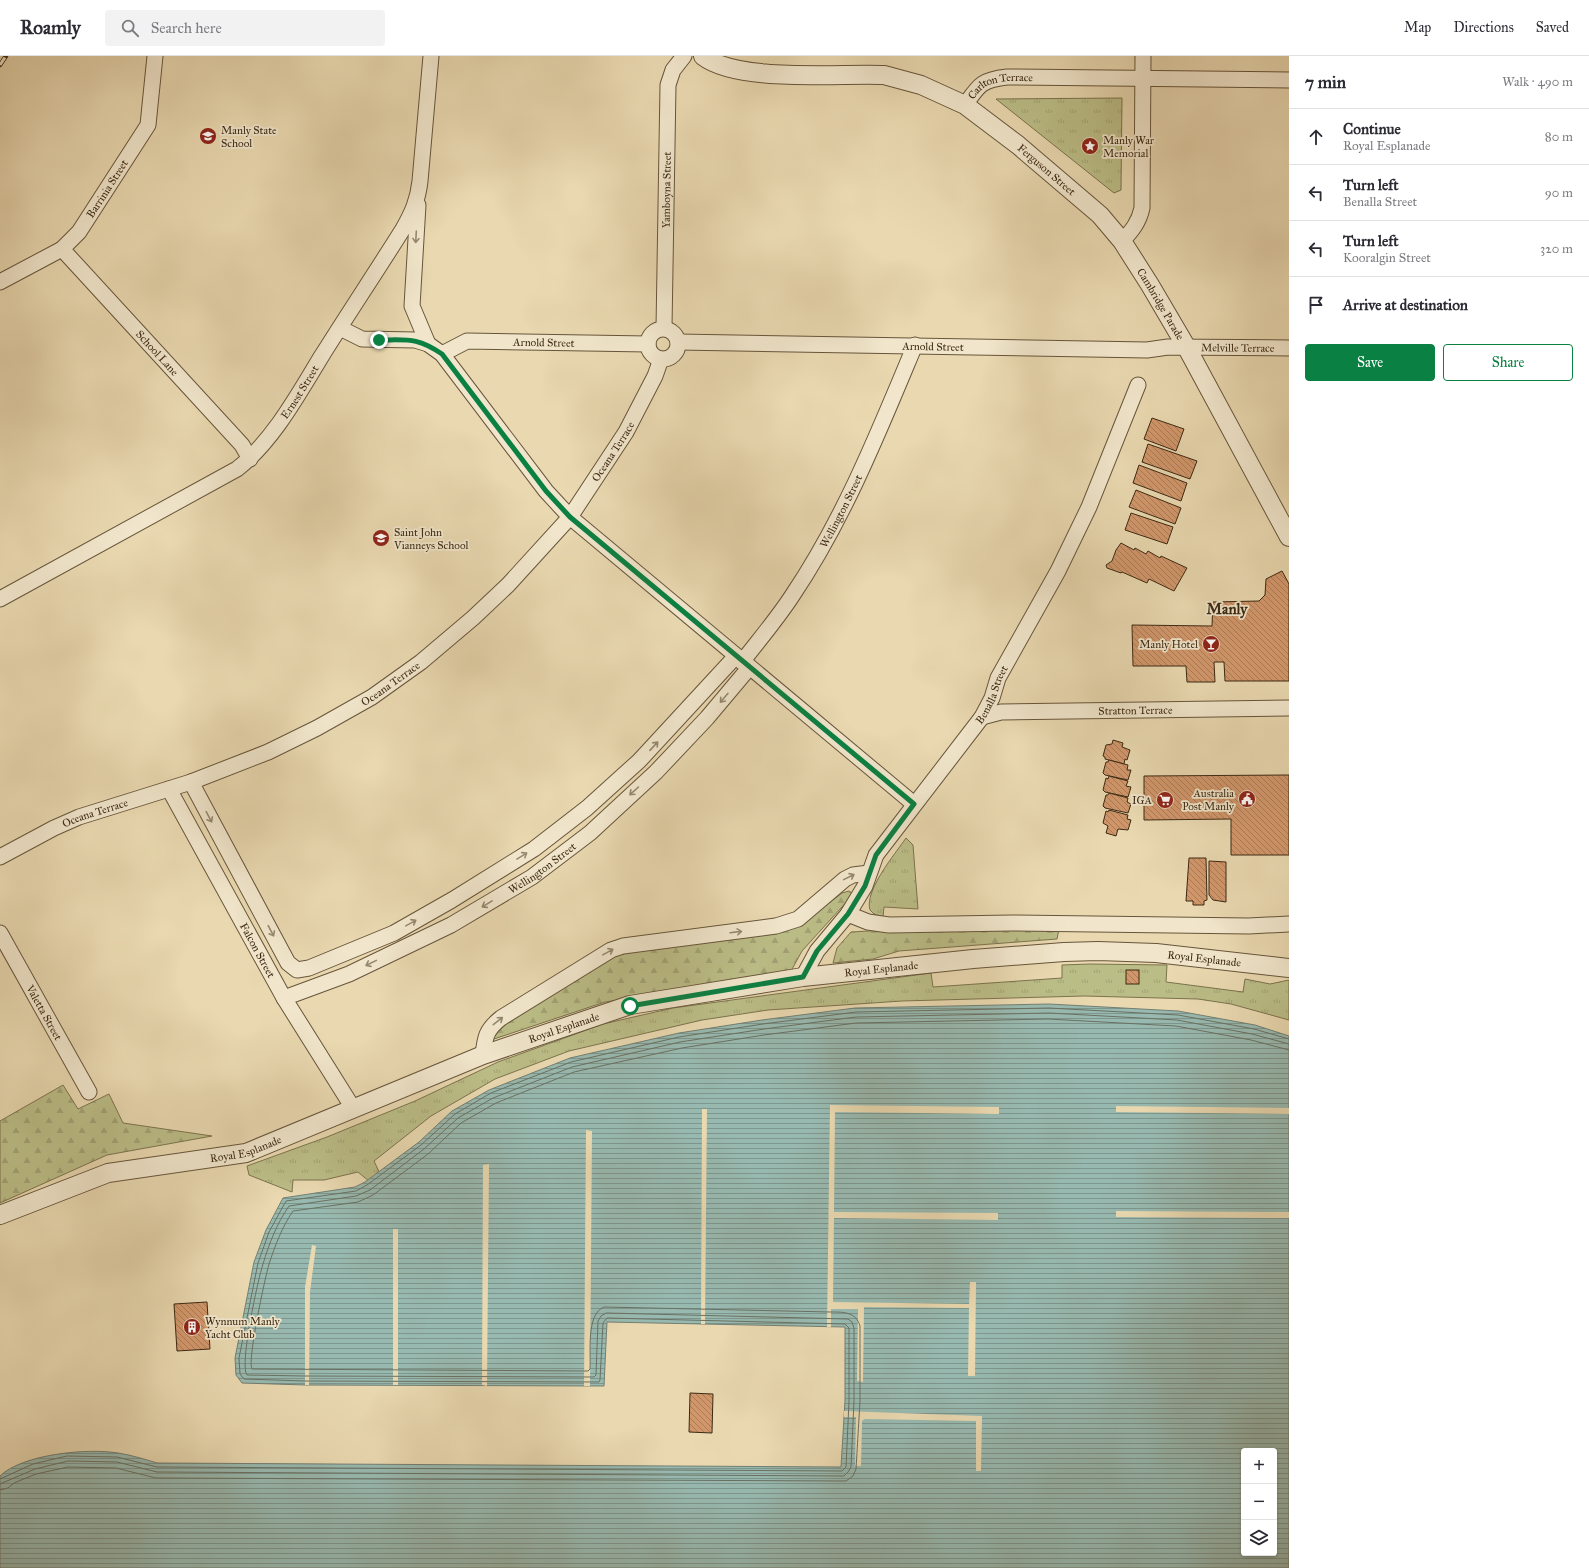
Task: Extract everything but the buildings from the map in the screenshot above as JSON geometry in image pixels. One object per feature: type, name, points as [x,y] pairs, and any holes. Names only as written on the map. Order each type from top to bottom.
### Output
[{"type":"street","name":"Barrinia Street","points":[[0,282],[62,249],[79,232],[148,125],[155,56]]},
{"type":"street","name":"Ernest Street","points":[[0,600],[238,469],[250,459],[296,397],[403,229],[418,198],[431,56]]},
{"type":"street","name":"Yamboyna Street","points":[[664,328],[668,85],[673,70],[684,56]]},
{"type":"street","name":"Carlton Terrace","points":[[703,56],[714,62],[737,70],[765,74],[884,75],[921,85],[965,105],[978,85],[991,79],[1007,77],[1289,80]]},
{"type":"street","points":[[1122,241],[1132,231],[1140,216],[1142,208],[1143,56]]},
{"type":"street","name":"Ferguson Street","points":[[965,105],[1018,146],[1100,215],[1122,241]]},
{"type":"street","points":[[418,198],[412,306],[428,344]]},
{"type":"street","name":"Cambridge Parade","points":[[1122,241],[1187,348],[1289,538]]},
{"type":"street","name":"School Lane","points":[[62,249],[242,445],[250,459]]},
{"type":"street","points":[[340,328],[362,339],[415,340],[428,344],[442,354],[546,491],[570,517],[914,804]]},
{"type":"street","points":[[664,328],[672,331],[678,342],[677,350],[674,355],[666,359],[661,359],[652,354],[648,344],[651,334],[658,329],[664,328]]},
{"type":"street","name":"Arnold Street","points":[[442,354],[467,341],[648,344]]},
{"type":"street","name":"Arnold Street","points":[[678,342],[1147,350],[1168,347],[1187,348]]},
{"type":"street","name":"Wellington Street","points":[[284,998],[349,974],[451,925],[532,877],[590,833],[656,772],[707,718],[742,662],[792,596],[862,472],[915,345]]},
{"type":"street","name":"Melville Terrace","points":[[1187,348],[1289,348]]},
{"type":"street","name":"Oceana Terrace","points":[[0,857],[79,816],[191,782],[268,752],[317,728],[372,697],[422,662],[473,618],[508,585],[570,517],[626,432],[657,373],[661,359]]},
{"type":"street","name":"Benalla Street","points":[[803,977],[817,951],[848,914],[865,886],[876,855],[982,717],[992,698],[998,678],[1058,570],[1089,508],[1138,385]]},
{"type":"street","name":"Wellington Street","points":[[297,970],[309,968],[394,933],[452,900],[534,849],[587,808],[639,761],[742,662]]},
{"type":"street","name":"Stratton Terrace","points":[[982,717],[1001,712],[1289,708]]},
{"type":"street","name":"Falcon Street","points":[[191,782],[288,964],[297,970]]},
{"type":"street","name":"Falcon Street","points":[[169,789],[284,998],[353,1108]]},
{"type":"street","points":[[483,1055],[484,1040],[490,1027],[501,1018],[611,950],[623,946],[776,926],[798,919],[853,874],[869,873]]},
{"type":"street","points":[[848,914],[868,922],[889,925],[1012,923],[1249,926],[1289,924]]},
{"type":"street","name":"Valetta Street","points":[[0,934],[89,1092]]},
{"type":"street","name":"Royal Esplanade","points":[[0,1215],[108,1173],[246,1153],[483,1055],[630,1006],[803,977],[973,959],[1098,951],[1156,954],[1289,968]]},
{"type":"green space","points":[[1122,98],[1121,190],[1114,193],[996,99]]},
{"type":"green space","points":[[906,838],[913,845],[918,909],[884,907],[883,917],[874,914],[870,910],[869,902],[876,883]]},
{"type":"green space","points":[[849,891],[852,893],[850,898],[802,951],[791,971],[687,990],[605,1002],[494,1039],[492,1035],[496,1029],[618,955],[658,947],[791,929],[799,926],[842,893]]},
{"type":"green space","points":[[939,927],[1059,929],[1057,939],[899,951],[873,959],[833,963],[837,948],[851,932]]},
{"type":"green space","points":[[1062,965],[1167,965],[1166,982],[1243,992],[1245,979],[1270,984],[1289,980],[1289,1020],[1231,1004],[1198,999],[1084,996],[902,1001],[768,1010],[702,1020],[569,1051],[495,1079],[431,1116],[374,1161],[380,1174],[370,1182],[358,1172],[324,1180],[293,1180],[292,1192],[249,1175],[247,1166],[327,1137],[415,1101],[498,1062],[603,1024],[673,1008],[931,973],[933,987],[1062,978]]},
{"type":"green space","points":[[63,1085],[78,1109],[109,1094],[123,1123],[212,1136],[107,1155],[0,1203],[0,1121]]},
{"type":"water","points":[[1049,1004],[1178,1011],[1255,1025],[1289,1036],[1289,1568],[0,1568],[0,1476],[10,1468],[24,1462],[56,1454],[90,1451],[118,1453],[157,1463],[841,1467],[845,1401],[845,1327],[607,1322],[604,1386],[305,1385],[242,1383],[236,1375],[235,1358],[254,1262],[266,1230],[283,1198],[355,1187],[365,1182],[419,1142],[452,1111],[489,1090],[570,1058],[679,1033],[855,1008]]},
{"type":"pier","points":[[830,1105],[999,1107],[999,1114],[835,1112],[834,1212],[998,1213],[998,1220],[834,1218],[833,1302],[969,1304],[970,1282],[976,1282],[975,1376],[968,1376],[969,1308],[864,1307],[863,1382],[857,1381],[858,1309],[831,1309],[831,1327],[827,1327]]},
{"type":"pier","points":[[1116,1106],[1289,1108],[1289,1114],[1116,1112]]},
{"type":"pier","points":[[702,1109],[707,1109],[705,1324],[701,1324]]},
{"type":"pier","points":[[586,1130],[592,1131],[590,1386],[584,1386]]},
{"type":"pier","points":[[489,1164],[487,1386],[482,1385],[483,1165]]},
{"type":"pier","points":[[1116,1211],[1289,1212],[1289,1218],[1116,1217]]},
{"type":"pier","points":[[393,1229],[398,1229],[398,1385],[393,1385]]},
{"type":"pier","points":[[312,1245],[316,1246],[310,1292],[309,1385],[305,1385],[305,1287]]},
{"type":"pier","points":[[844,1411],[982,1416],[981,1471],[976,1471],[976,1421],[865,1419],[862,1421],[861,1466],[855,1466],[856,1417],[844,1417]]},
{"type":"railway","points":[[0,65],[6,56]]},
{"type":"place","name":"Manly State School","points":[[208,136]]},
{"type":"place","name":"Manly War Memorial","points":[[1090,146]]},
{"type":"place","name":"Saint John Vianneys School","points":[[381,538]]},
{"type":"place","name":"Manly Hotel","points":[[1211,644]]},
{"type":"place","name":"Australia Post Manly","points":[[1247,799]]},
{"type":"place","name":"IGA","points":[[1165,800]]},
{"type":"place","name":"Wynnum Manly Yacht Club","points":[[192,1327]]},
{"type":"district","name":"Manly","points":[[1227,609]]},
{"type":"route","points":[[379,340],[415,340],[428,344],[442,354],[546,491],[570,517],[914,804],[876,855],[865,886],[848,914],[817,951],[803,977],[692,994],[630,1006]]}]
